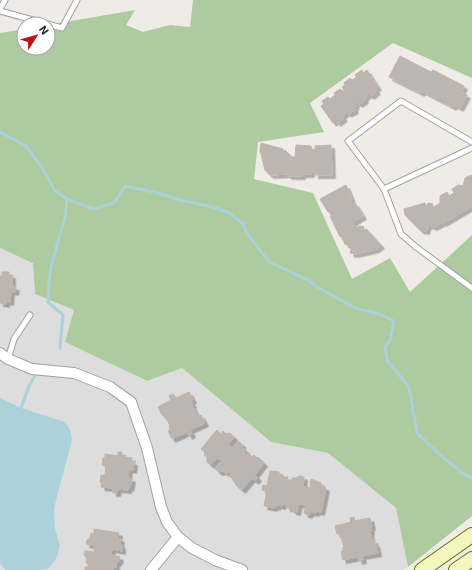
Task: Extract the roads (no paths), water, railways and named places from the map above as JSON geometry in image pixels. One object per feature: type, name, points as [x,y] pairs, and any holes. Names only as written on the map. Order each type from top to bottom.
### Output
[{"type":"main road","points":[[422,570],[472,535]]},
{"type":"main road","points":[[456,570],[472,559]]},
{"type":"street","points":[[4,356],[32,369],[74,373],[110,387],[131,402],[148,454],[161,506],[167,522],[178,537],[192,548],[215,560],[242,570]]},
{"type":"street","points":[[151,570],[178,537]]},
{"type":"lane","points":[[5,0],[0,10],[62,28],[78,0]]},
{"type":"lane","points":[[472,142],[401,101],[348,141],[384,189],[401,234],[416,247],[472,288]]},
{"type":"lane","points":[[384,189],[472,148]]},
{"type":"lane","points":[[4,356],[30,315]]},
{"type":"water","points":[[0,398],[21,408],[65,422],[70,430],[72,440],[54,508],[55,529],[60,546],[56,559],[48,569],[5,570],[0,563]]},
{"type":"waterway","points":[[0,132],[26,146],[43,169],[55,191],[67,199],[93,209],[114,203],[125,186],[216,208],[229,213],[243,224],[246,232],[269,262],[308,280],[317,287],[357,309],[380,314],[394,321],[390,341],[385,347],[387,360],[409,387],[417,433],[439,454],[465,475],[472,478]]},
{"type":"waterway","points":[[60,348],[63,315],[48,302],[51,267],[65,217],[67,199]]},
{"type":"waterway","points":[[20,411],[29,386],[35,376]]}]
